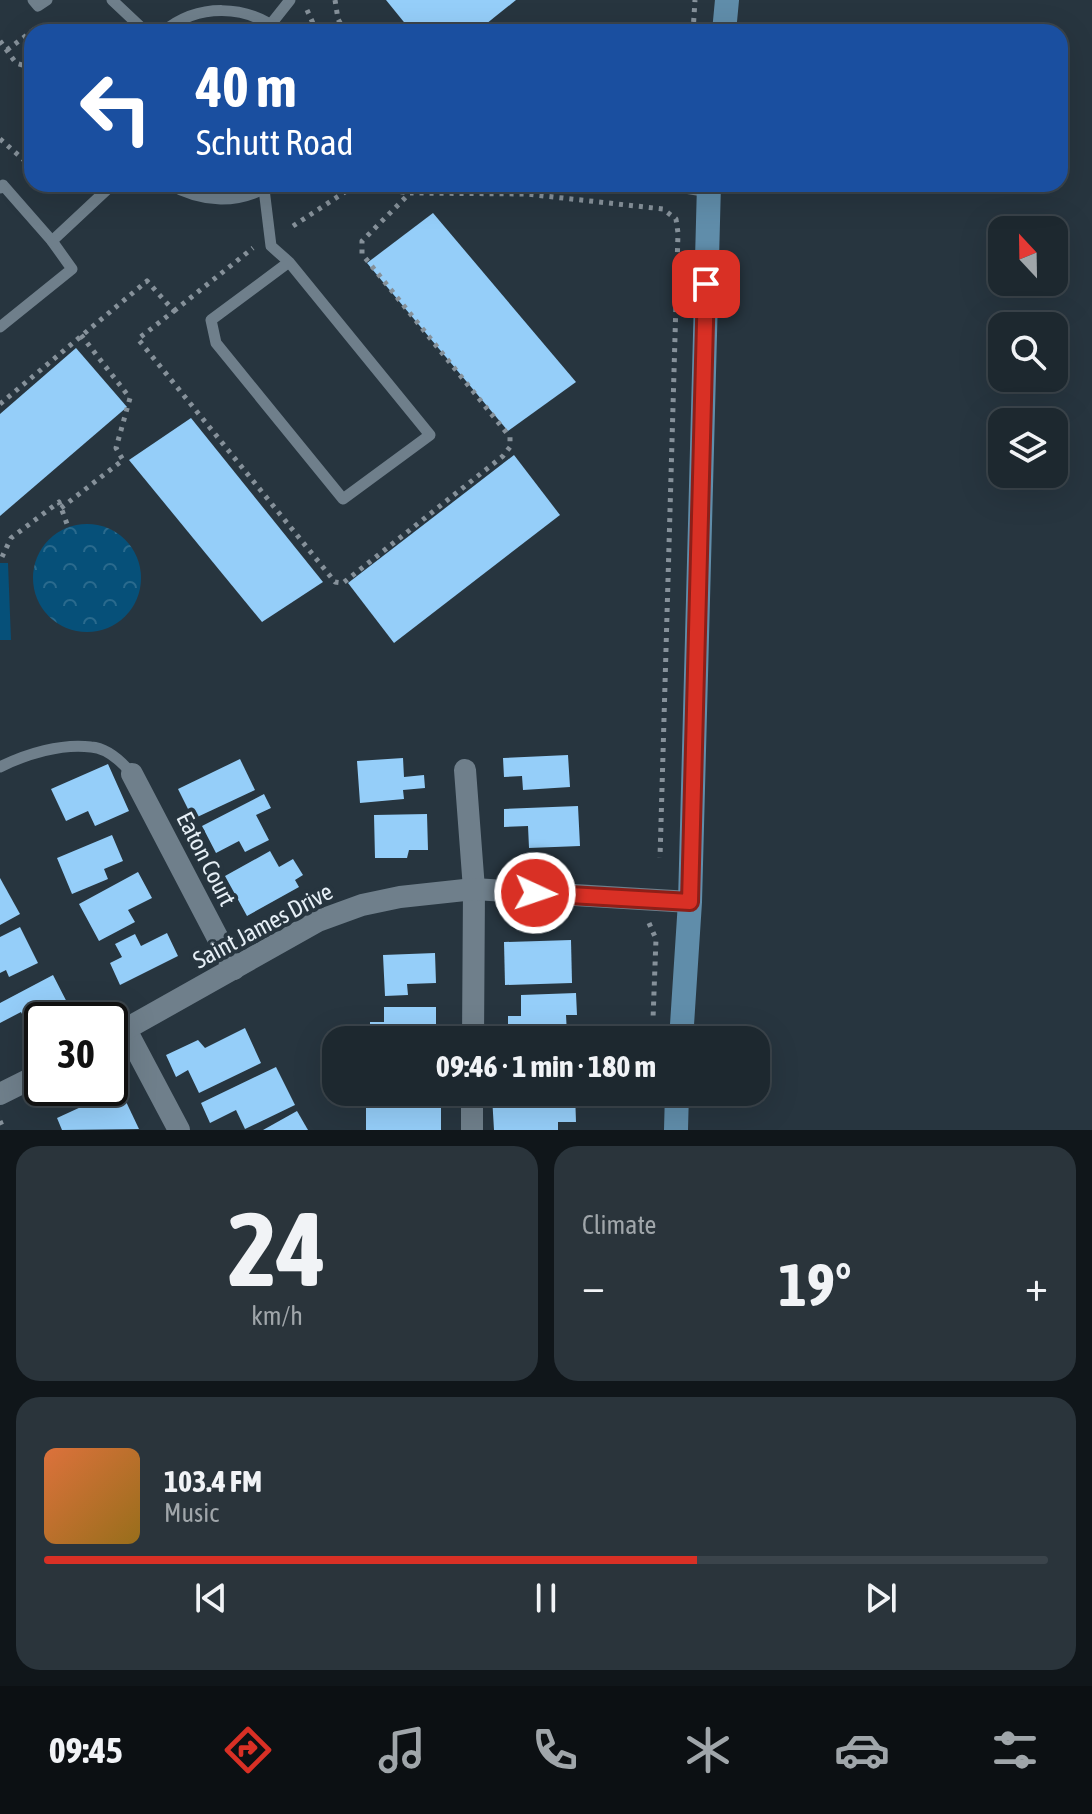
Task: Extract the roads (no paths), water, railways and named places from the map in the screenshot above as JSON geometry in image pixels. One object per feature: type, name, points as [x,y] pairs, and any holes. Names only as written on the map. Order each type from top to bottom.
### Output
[{"type":"street","points":[[725,24],[727,0]]},
{"type":"street","points":[[682,1026],[690,902],[709,192]]},
{"type":"street","points":[[465,770],[474,889],[473,1026]]},
{"type":"street","name":"Eaton Court","points":[[132,774],[234,969]]},
{"type":"street","name":"Saint James Drive","points":[[128,1028],[318,921],[362,905],[400,897],[474,889],[690,902]]},
{"type":"street","points":[[128,1050],[179,1130]]},
{"type":"street","points":[[0,1094],[24,1082]]},
{"type":"street","points":[[472,1106],[472,1130]]},
{"type":"street","points":[[676,1130],[677,1106]]},
{"type":"lane","points":[[33,0],[38,6],[47,0]]},
{"type":"lane","points":[[112,0],[138,24]]},
{"type":"lane","points":[[278,24],[290,0]]},
{"type":"lane","points":[[173,24],[214,10],[234,11],[266,24]]},
{"type":"lane","points":[[0,188],[3,185],[72,269],[0,327]]},
{"type":"lane","points":[[52,241],[104,192]]},
{"type":"lane","points":[[184,192],[206,199],[236,198],[253,192]]},
{"type":"lane","points":[[268,192],[271,246],[289,262],[430,435],[343,499],[216,343],[211,320],[289,262]]},
{"type":"lane","points":[[0,767],[56,748],[94,746],[118,759],[132,774]]}]
